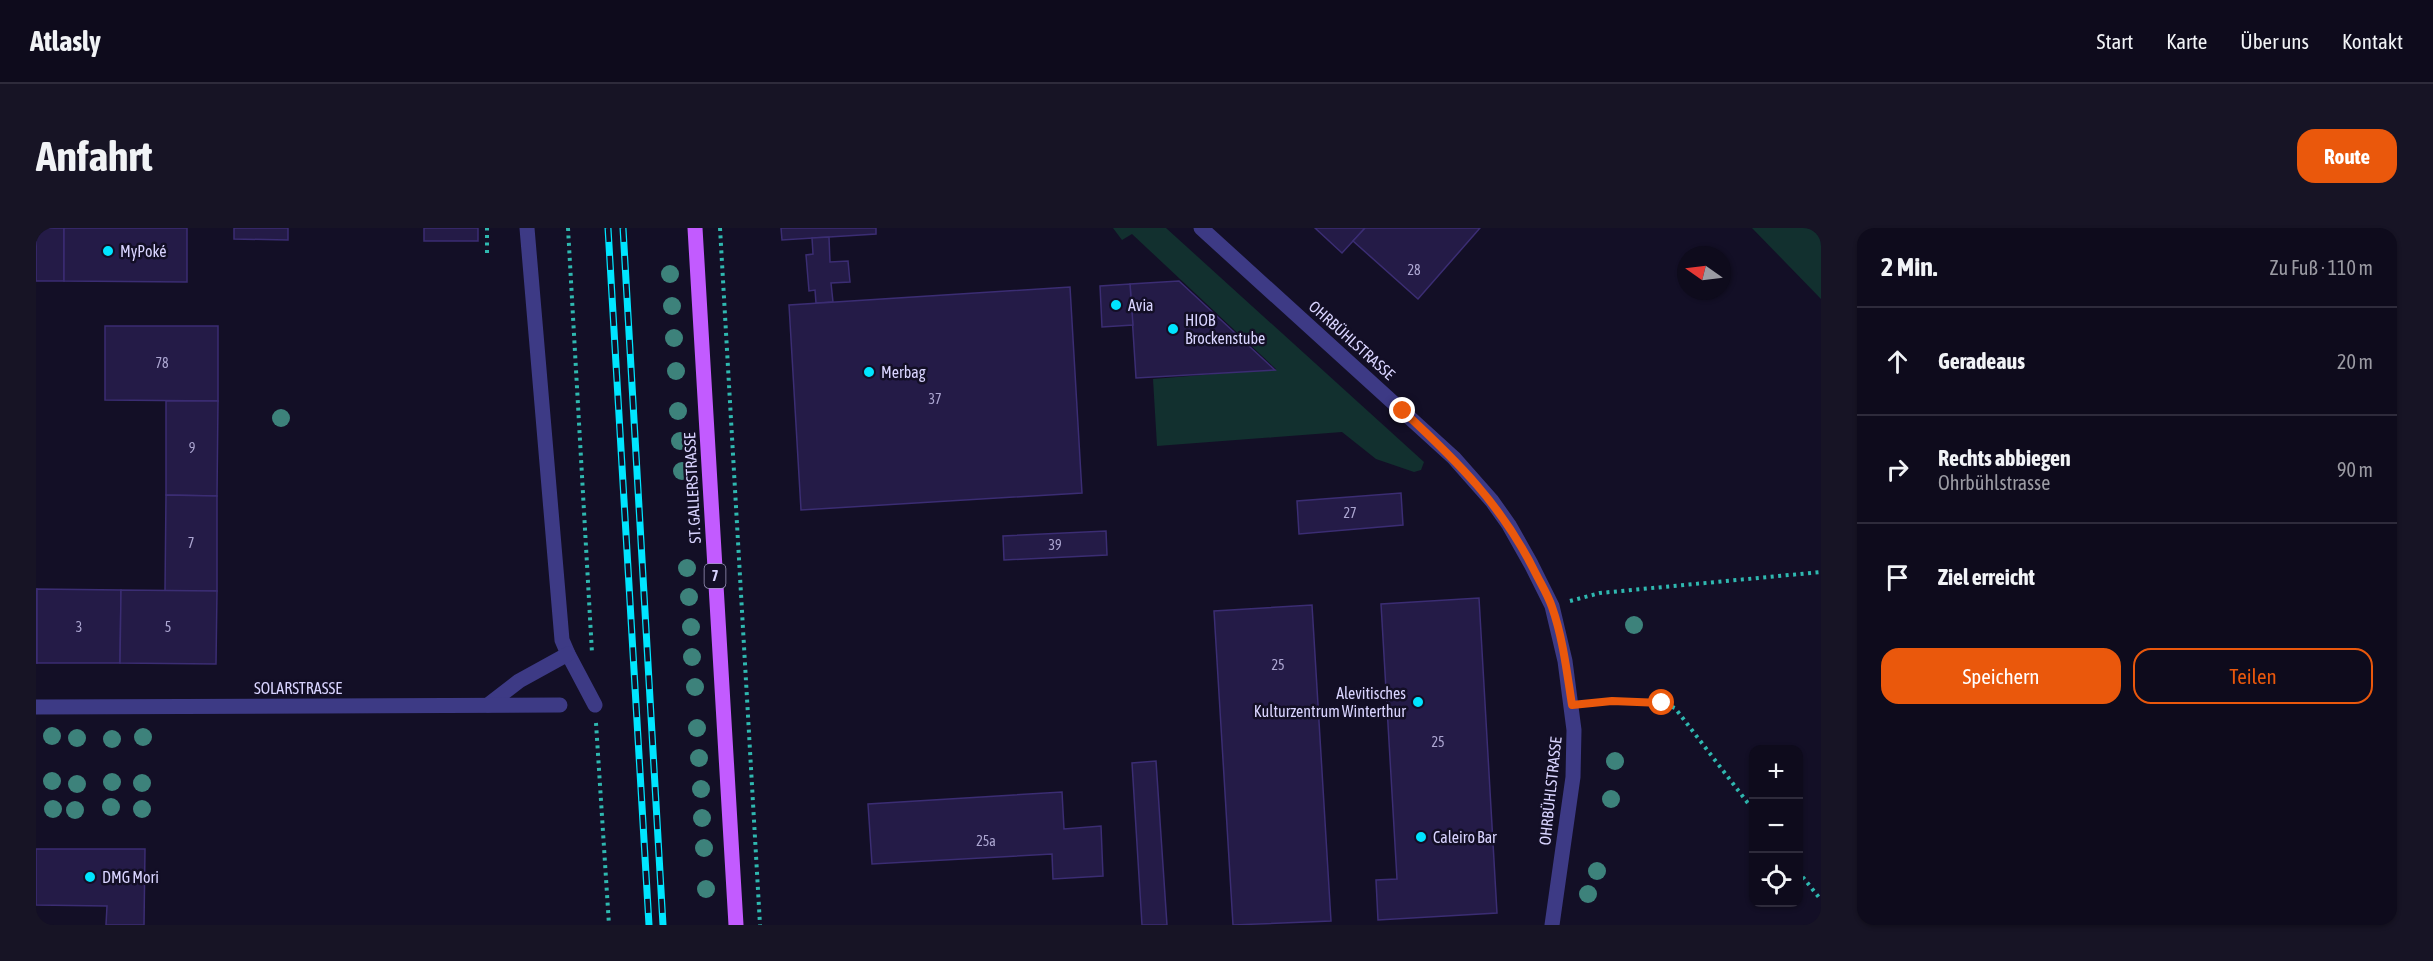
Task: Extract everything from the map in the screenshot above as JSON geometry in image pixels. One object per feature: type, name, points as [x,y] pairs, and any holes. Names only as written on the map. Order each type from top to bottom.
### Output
[{"type":"main road","name":"ST. GALLERSTRASSE","points":[[695,228],[736,925]]},
{"type":"street","points":[[527,228],[562,640],[595,705]]},
{"type":"street","name":"OHRBÜHLSTRASSE","points":[[1201,228],[1454,458],[1492,501],[1509,525],[1552,606],[1565,661],[1572,705],[1573,777],[1552,925]]},
{"type":"street","points":[[488,705],[519,681],[568,654]]},
{"type":"street","name":"SOLARSTRASSE","points":[[36,707],[560,705]]},
{"type":"path","points":[[487,228],[487,253]]},
{"type":"path","points":[[568,228],[592,658]]},
{"type":"path","points":[[720,228],[760,925]]},
{"type":"path","points":[[1552,606],[1600,593],[1821,572]]},
{"type":"path","points":[[1572,705],[1612,701],[1662,703],[1675,708],[1749,804]]},
{"type":"path","points":[[595,705],[609,925]]},
{"type":"path","points":[[1803,877],[1821,900]]},
{"type":"green space","points":[[1113,228],[1166,228],[1424,462],[1421,470],[1414,472],[1376,459],[1342,432],[1157,446],[1153,379],[1276,369],[1132,234],[1122,240]]},
{"type":"green space","points":[[1752,228],[1821,228],[1821,299]]},
{"type":"building","points":[[36,228],[64,228],[64,281],[36,281]]},
{"type":"building","points":[[64,228],[187,228],[187,282],[64,281]]},
{"type":"building","points":[[234,228],[288,228],[288,240],[234,239]]},
{"type":"building","points":[[424,228],[478,228],[478,241],[424,241]]},
{"type":"building","points":[[781,228],[876,228],[876,234],[782,240]]},
{"type":"building","points":[[1315,228],[1365,228],[1342,253]]},
{"type":"building","points":[[1365,228],[1480,228],[1418,299],[1353,241]]},
{"type":"building","points":[[829,237],[830,262],[848,261],[850,282],[831,283],[833,302],[816,303],[815,290],[809,291],[806,255],[813,254],[812,238]]},
{"type":"building","points":[[1179,281],[1275,370],[1136,378],[1130,284]]},
{"type":"building","name":"Avia","points":[[1130,284],[1133,325],[1102,327],[1100,286]]},
{"type":"building","points":[[1070,287],[1082,493],[801,510],[789,305]]},
{"type":"building","points":[[105,326],[218,326],[218,401],[105,400]]},
{"type":"building","points":[[166,401],[218,401],[217,496],[166,495]]},
{"type":"building","points":[[1401,493],[1403,525],[1299,534],[1297,501]]},
{"type":"building","points":[[166,495],[217,496],[217,591],[165,591]]},
{"type":"building","points":[[1106,531],[1107,555],[1004,560],[1003,536]]},
{"type":"building","points":[[37,589],[37,663],[36,663]]},
{"type":"building","points":[[37,589],[121,590],[120,663],[37,663]]},
{"type":"building","points":[[121,590],[217,591],[216,664],[120,663]]},
{"type":"building","points":[[1479,598],[1497,913],[1378,920],[1376,880],[1397,879],[1381,604]]},
{"type":"building","points":[[1312,605],[1331,921],[1233,925],[1214,611]]},
{"type":"building","points":[[1156,761],[1167,925],[1142,925],[1132,763]]},
{"type":"building","points":[[1062,792],[1064,829],[1101,826],[1103,876],[1053,879],[1052,854],[872,864],[868,804]]},
{"type":"building","name":"DMG Mori","points":[[36,849],[145,849],[144,925],[106,925],[107,906],[36,905]]},
{"type":"railway","points":[[608,228],[649,925]]},
{"type":"railway","points":[[623,228],[663,925]]},
{"type":"place","name":"MyPoké","points":[[108,251]]},
{"type":"place","name":"Avia","points":[[1116,305]]},
{"type":"place","name":"HIOB Brockenstube","points":[[1173,329]]},
{"type":"place","name":"Merbag","points":[[869,372]]},
{"type":"place","name":"Alevitisches Kulturzentrum Winterthur","points":[[1418,702]]},
{"type":"place","name":"Caleiro Bar","points":[[1421,837]]},
{"type":"place","name":"DMG Mori","points":[[90,877]]},
{"type":"route","points":[[1403,411],[1454,458],[1492,501],[1509,525],[1552,606],[1565,661],[1572,705],[1612,701],[1662,703]]}]
